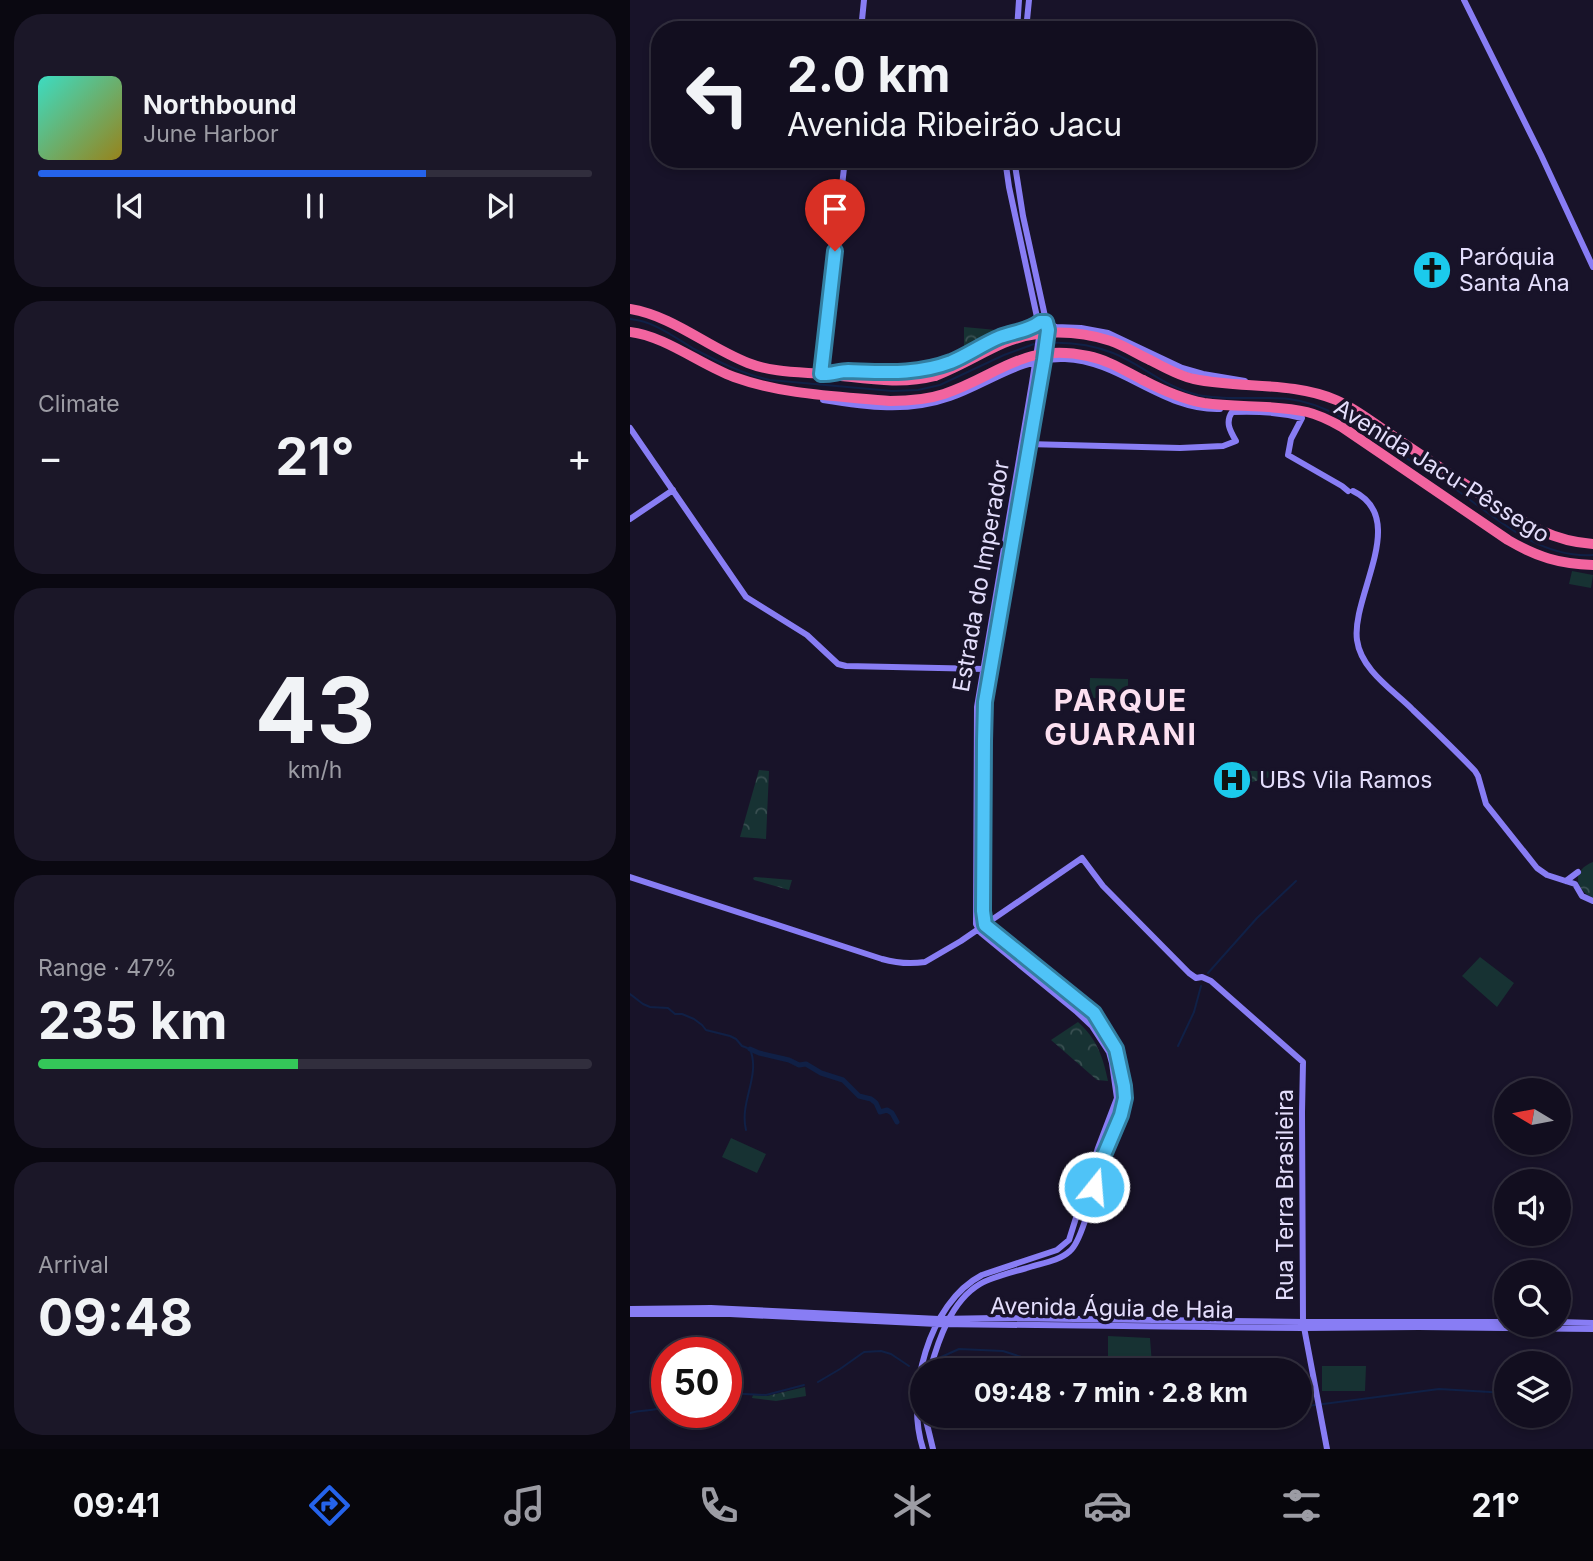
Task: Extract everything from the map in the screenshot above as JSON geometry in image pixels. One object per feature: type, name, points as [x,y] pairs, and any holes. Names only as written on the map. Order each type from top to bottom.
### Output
[{"type":"highway","name":"Avenida Jacu-Pêssego","points":[[630,309],[656,316],[749,363],[778,370],[896,381],[935,376],[1003,344],[1026,337],[1049,333],[1075,333],[1097,337],[1192,379],[1308,391],[1337,400],[1531,527],[1554,537],[1593,544]]},
{"type":"highway","name":"Avenida Jacu-Pêssego","points":[[630,332],[649,336],[733,377],[756,384],[812,395],[890,401],[916,400],[945,394],[1014,361],[1038,354],[1080,355],[1099,359],[1183,398],[1231,409],[1311,412],[1342,427],[1534,555],[1566,564],[1593,565]]},
{"type":"main road","points":[[862,21],[863,0]]},
{"type":"main road","points":[[1017,21],[1020,0]]},
{"type":"main road","points":[[1027,21],[1029,0]]},
{"type":"main road","points":[[1464,0],[1593,267]]},
{"type":"main road","points":[[844,168],[825,374],[838,371],[896,373],[924,370],[1042,322],[1108,333],[1192,372],[1270,386]]},
{"type":"main road","name":"Estrada do Imperador","points":[[978,929],[977,707],[1030,444],[1047,336],[1034,301],[1006,168]]},
{"type":"main road","name":"Estrada do Imperador","points":[[985,925],[986,667],[1043,303],[1023,216],[1015,168]]},
{"type":"main road","points":[[1034,301],[1043,303]]},
{"type":"main road","points":[[812,395],[867,407],[893,408],[940,402],[1025,365],[1044,360],[1071,359],[1103,366],[1187,406],[1231,409],[1228,425],[1236,441],[1219,447],[1021,444]]},
{"type":"main road","points":[[1025,365],[1034,373],[1031,401],[1036,407]]},
{"type":"main road","points":[[1265,409],[1302,418],[1291,439],[1288,455],[1364,498],[1377,522],[1377,546],[1356,631],[1359,648],[1366,662],[1475,771],[1486,804],[1537,868],[1547,875],[1575,884],[1582,895],[1593,901]]},
{"type":"main road","points":[[630,428],[746,597],[807,635],[838,664],[986,667]]},
{"type":"main road","points":[[630,519],[673,490]]},
{"type":"main road","name":"Rua Terra Brasileira","points":[[985,925],[1082,858],[1103,886],[1189,973],[1214,984],[1303,1062],[1303,1325],[1327,1449]]},
{"type":"main road","points":[[1566,881],[1578,872]]},
{"type":"main road","points":[[630,877],[890,961],[925,962],[985,925],[1094,1013],[1116,1049],[1125,1098],[1121,1115],[1106,1139]]},
{"type":"main road","points":[[934,1358],[947,1322],[968,1284],[982,1275],[1057,1250],[1066,1244],[1072,1235],[1106,1139],[1117,1098],[1109,1052],[1085,1018],[978,929]]},
{"type":"main road","points":[[1014,960],[1016,951]]},
{"type":"main road","points":[[924,1358],[938,1322],[956,1303]]},
{"type":"main road","name":"Avenida Águia de Haia","points":[[630,1309],[711,1308],[938,1322],[1303,1325],[1494,1322]]},
{"type":"main road","name":"Avenida Águia de Haia","points":[[630,1314],[831,1314],[938,1322]]},
{"type":"main road","points":[[1571,1322],[1593,1323]]},
{"type":"main road","name":"Avenida Águia de Haia","points":[[1422,1324],[1593,1329]]},
{"type":"main road","points":[[922,1428],[923,1449]]},
{"type":"main road","points":[[926,1428],[933,1449]]},
{"type":"green space","points":[[964,327],[1007,331],[964,351]]},
{"type":"green space","points":[[1572,571],[1593,575],[1591,588],[1569,584]]},
{"type":"green space","points":[[1090,678],[1128,679],[1128,699],[1089,698]]},
{"type":"green space","points":[[759,770],[769,771],[766,839],[740,837]]},
{"type":"green space","points":[[1220,770],[1287,772],[1288,772],[1220,791]]},
{"type":"green space","points":[[1593,862],[1593,898],[1582,890],[1578,880],[1581,870]]},
{"type":"green space","points":[[755,877],[792,880],[789,890],[754,880]]},
{"type":"green space","points":[[1480,957],[1514,983],[1497,1007],[1462,976]]},
{"type":"green space","points":[[1078,1022],[1098,1049],[1108,1081],[1097,1080],[1051,1040]]},
{"type":"green space","points":[[731,1138],[766,1154],[757,1173],[722,1157]]},
{"type":"green space","points":[[1108,1336],[1150,1338],[1152,1358],[1108,1358]]},
{"type":"green space","points":[[1322,1366],[1366,1366],[1365,1391],[1322,1391]]},
{"type":"green space","points":[[805,1387],[806,1396],[776,1401],[752,1398],[753,1395],[767,1396]]},
{"type":"waterway","points":[[630,319],[656,326],[694,349],[741,371],[770,380],[892,391],[918,390],[940,385],[1034,344]]},
{"type":"waterway","points":[[1050,343],[1105,350],[1175,387],[1198,395],[1289,399],[1321,408],[1367,432],[1533,542],[1552,550],[1593,555]]},
{"type":"waterway","points":[[1208,973],[1257,918],[1296,881]]},
{"type":"waterway","points":[[1178,1046],[1194,1012],[1201,986]]},
{"type":"waterway","points":[[630,994],[650,1007],[668,1008],[675,1014],[694,1019],[706,1030],[730,1036],[750,1049],[753,1069],[745,1109],[746,1130]]},
{"type":"waterway","points":[[750,1049],[799,1065],[806,1064],[821,1073],[843,1080],[859,1096],[876,1103],[880,1112],[887,1110],[892,1113],[897,1122]]},
{"type":"waterway","points":[[939,1358],[959,1349],[1003,1351],[1025,1358]]},
{"type":"waterway","points":[[818,1382],[864,1352],[881,1351],[891,1354],[909,1366]]},
{"type":"waterway","points":[[742,1394],[766,1395],[804,1385]]},
{"type":"waterway","points":[[1312,1405],[1439,1389],[1494,1392]]},
{"type":"waterway","points":[[630,1413],[651,1410]]},
{"type":"place","name":"Paróquia Santa Ana","points":[[1432,270]]},
{"type":"place","name":"UBS Vila Ramos","points":[[1232,780]]},
{"type":"district","name":"PARQUE GUARANI","points":[[1121,718]]},
{"type":"route","points":[[835,251],[821,374],[828,375],[838,371],[896,373],[924,370],[951,361],[1008,334],[1046,322],[1048,330],[1044,360],[985,702],[983,911],[985,925],[1094,1013],[1116,1049],[1125,1098],[1094,1187]]}]
